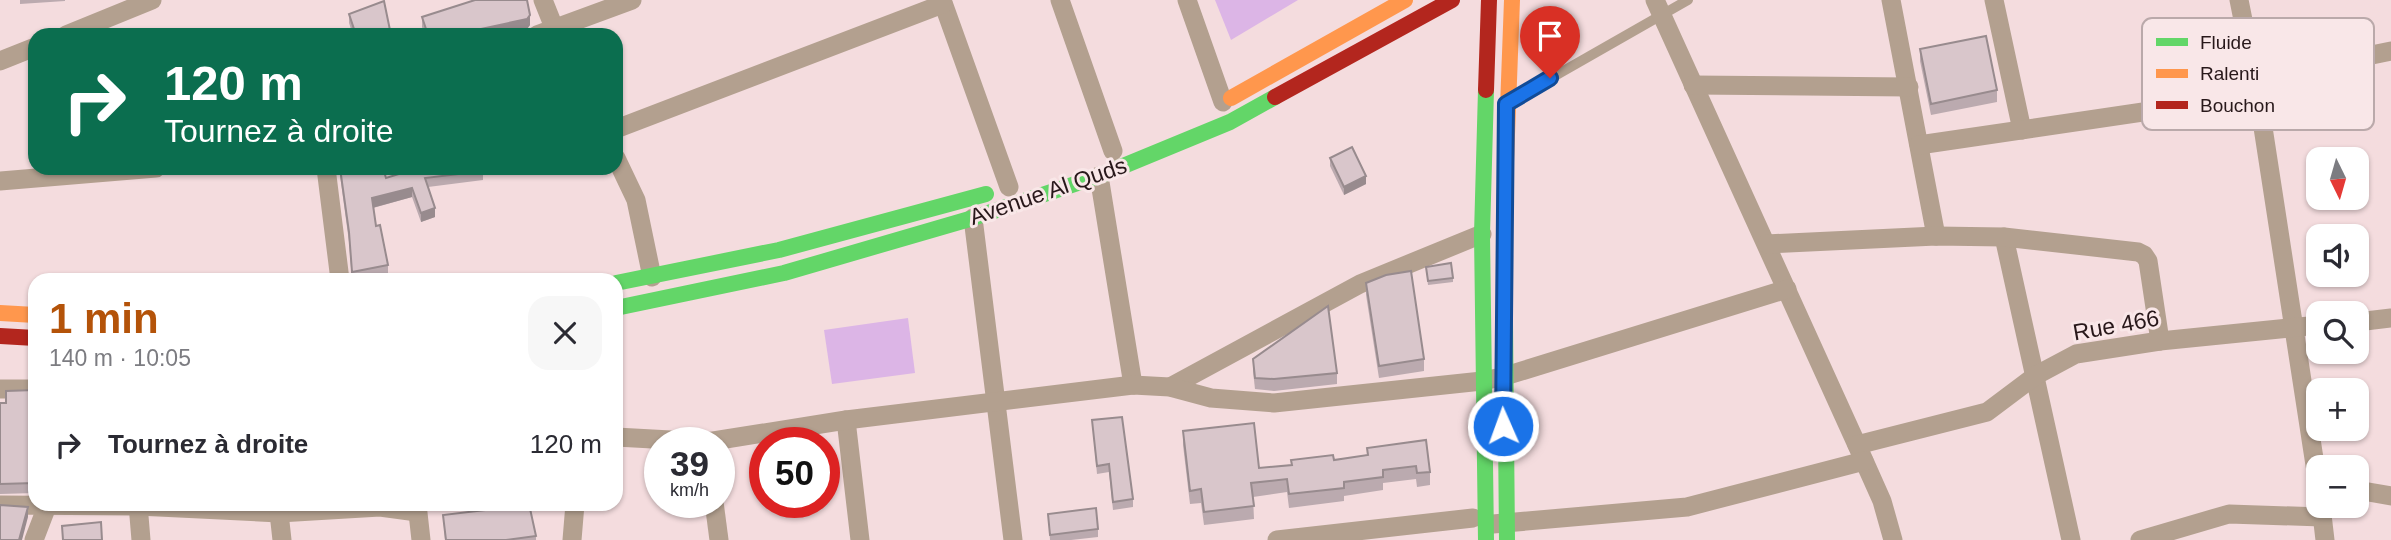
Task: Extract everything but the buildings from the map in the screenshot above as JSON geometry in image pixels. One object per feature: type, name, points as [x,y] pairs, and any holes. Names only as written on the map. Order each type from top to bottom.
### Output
[{"type":"main road","points":[[1217,105],[1405,0]]},
{"type":"main road","name":"Avenue Al Quds","points":[[623,307],[784,273],[974,218],[1099,176],[1230,122],[1452,0]]},
{"type":"main road","points":[[1489,0],[1482,234],[1492,379],[1507,531]]},
{"type":"main road","points":[[1481,527],[1492,379],[1512,0]]},
{"type":"main road","name":"Avenue Al Quds","points":[[623,282],[779,250],[1016,185]]},
{"type":"main road","points":[[0,313],[28,315]]},
{"type":"main road","points":[[0,336],[28,338]]},
{"type":"street","points":[[77,28],[104,10],[152,0]]},
{"type":"street","points":[[543,0],[549,28]]},
{"type":"street","points":[[562,28],[632,0]]},
{"type":"street","points":[[1060,0],[1112,150]]},
{"type":"street","points":[[1187,0],[1217,105]]},
{"type":"street","points":[[1891,0],[1936,236]]},
{"type":"street","points":[[1994,0],[2022,130]]},
{"type":"street","points":[[2239,0],[2243,18]]},
{"type":"street","points":[[623,127],[942,2],[1016,185]]},
{"type":"street","points":[[1658,8],[1861,453],[1882,501],[1893,540]]},
{"type":"street","points":[[0,61],[28,50]]},
{"type":"street","points":[[2374,56],[2391,51]]},
{"type":"street","points":[[1693,85],[1909,87]]},
{"type":"street","points":[[1919,145],[2142,108]]},
{"type":"street","points":[[2263,130],[2313,455]]},
{"type":"street","points":[[623,173],[636,200],[652,277]]},
{"type":"street","points":[[0,181],[72,175]]},
{"type":"street","points":[[327,175],[339,273]]},
{"type":"street","points":[[1099,176],[1133,385]]},
{"type":"street","points":[[974,218],[1013,540]]},
{"type":"street","points":[[1170,387],[1360,284],[1482,234]]},
{"type":"street","points":[[1767,244],[1936,236],[2004,237],[2138,252],[2148,261],[2161,341]]},
{"type":"street","points":[[2004,237],[2071,540]]},
{"type":"street","points":[[735,438],[846,420],[1133,385],[1170,387],[1210,398],[1274,403],[1492,379],[1787,289]]},
{"type":"street","points":[[2369,321],[2391,318]]},
{"type":"street","name":"Rue 466","points":[[1277,540],[1481,527],[1507,531],[1687,507],[1987,412],[2035,376],[2076,354],[2161,341],[2306,327]]},
{"type":"street","points":[[0,388],[28,390]]},
{"type":"street","points":[[846,420],[860,540]]},
{"type":"street","points":[[623,437],[644,439]]},
{"type":"street","points":[[2369,492],[2391,496]]},
{"type":"street","points":[[0,505],[28,506]]},
{"type":"street","points":[[34,540],[45,511]]},
{"type":"street","points":[[139,511],[141,540]]},
{"type":"street","points":[[244,511],[319,511]]},
{"type":"street","points":[[417,511],[421,540]]},
{"type":"street","points":[[572,540],[574,511]]},
{"type":"street","points":[[2140,540],[2229,514],[2306,511]]},
{"type":"street","points":[[279,513],[282,540]]},
{"type":"street","points":[[716,518],[719,540]]},
{"type":"street","points":[[2322,518],[2325,540]]},
{"type":"lane","points":[[1485,116],[1658,8],[1688,0]]},
{"type":"shaded area","points":[[1215,0],[1298,0],[1231,40]]},
{"type":"shaded area","points":[[908,318],[915,373],[832,384],[824,330]]},
{"type":"traffic: fast","points":[[1486,90],[1482,234],[1486,540]]},
{"type":"traffic: fast","points":[[623,307],[784,273],[973,218],[1099,176],[1230,122],[1275,97]]},
{"type":"traffic: fast","points":[[623,282],[779,250],[986,194]]},
{"type":"traffic: fast","points":[[1504,215],[1507,540]]},
{"type":"traffic: slow","points":[[1231,98],[1405,0]]},
{"type":"traffic: slow","points":[[1504,215],[1512,0]]},
{"type":"traffic: slow","points":[[0,313],[28,315]]},
{"type":"traffic: jam","points":[[1275,97],[1452,0]]},
{"type":"traffic: jam","points":[[1486,90],[1489,0]]},
{"type":"traffic: jam","points":[[0,336],[28,338]]},
{"type":"route","points":[[1503,426],[1506,104],[1550,78]]}]
